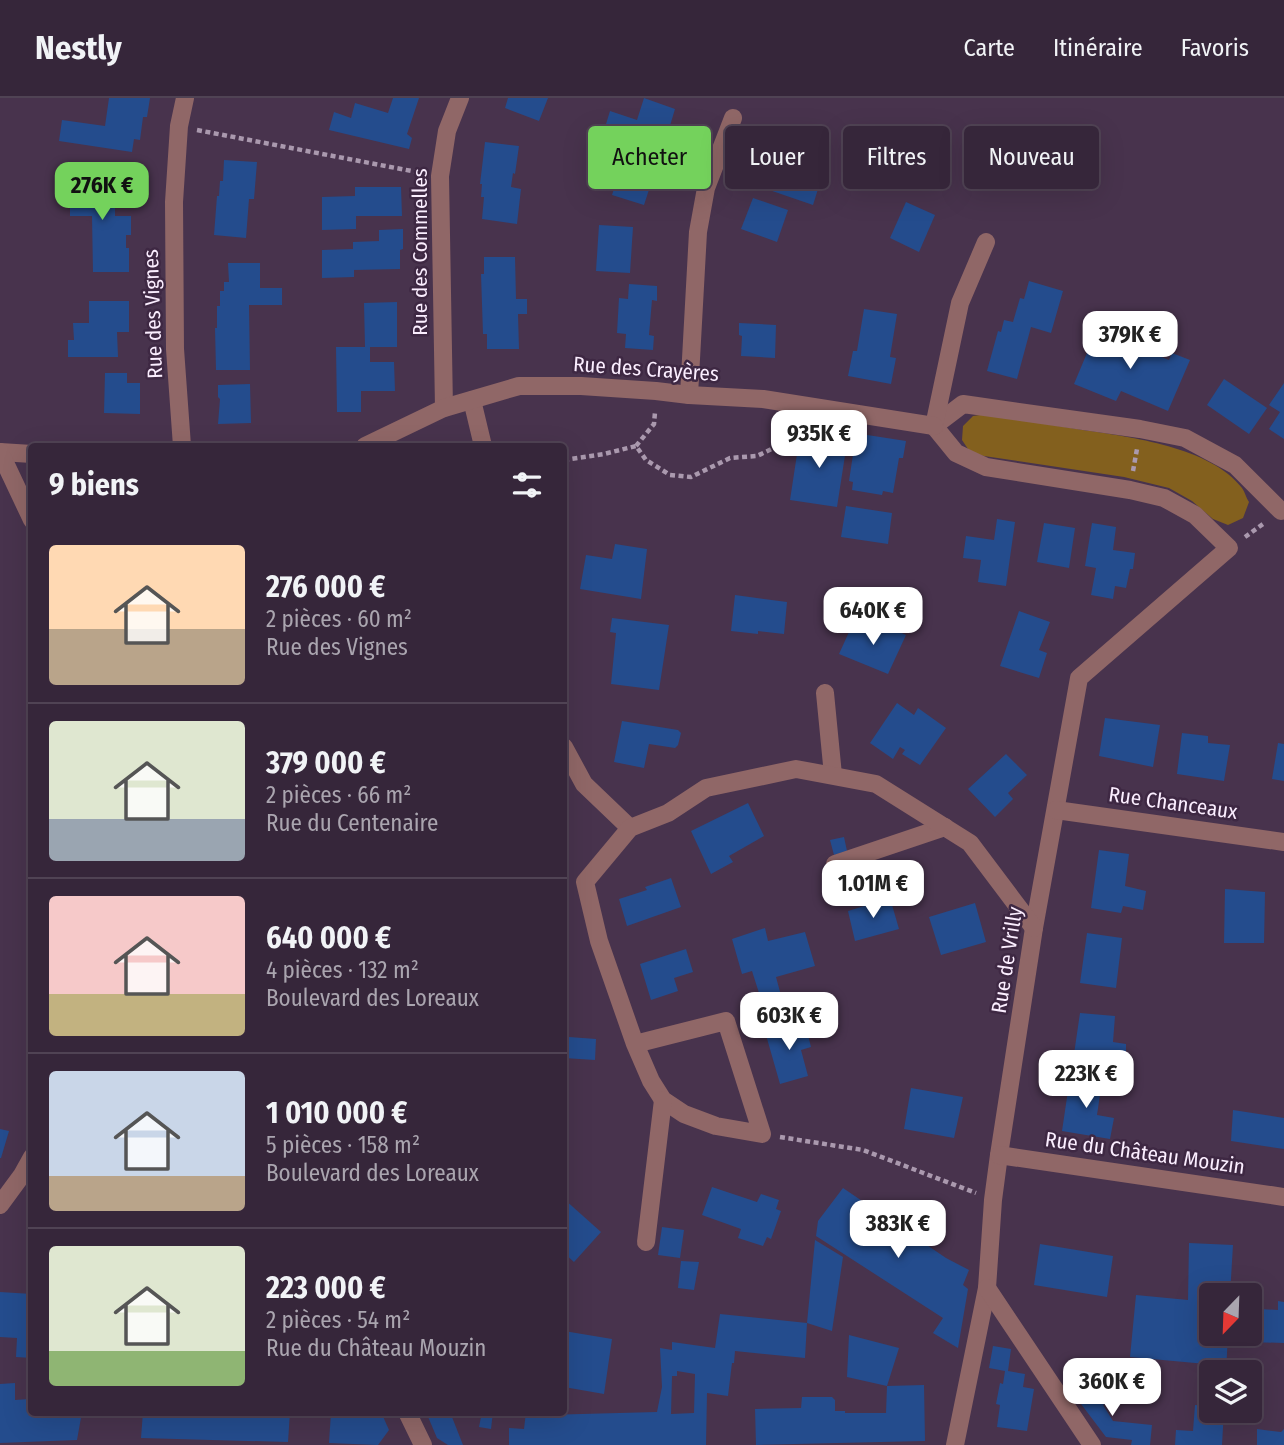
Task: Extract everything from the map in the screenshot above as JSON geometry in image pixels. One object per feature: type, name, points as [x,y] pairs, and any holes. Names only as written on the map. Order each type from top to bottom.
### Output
[{"type":"street","name":"Rue des Vignes","points":[[182,443],[176,349],[174,202],[178,126],[185,98]]},
{"type":"street","name":"Rue des Commelles","points":[[444,408],[440,176],[447,131],[460,98]]},
{"type":"street","points":[[690,395],[698,232],[706,188],[733,118]]},
{"type":"street","points":[[934,426],[960,303],[986,242]]},
{"type":"street","name":"Rue des Crayères","points":[[371,443],[444,408],[519,386],[594,387],[763,399],[934,426]]},
{"type":"street","points":[[472,400],[482,443]]},
{"type":"street","points":[[934,426],[963,404],[1185,438],[1235,465],[1280,511]]},
{"type":"street","points":[[934,426],[956,453],[986,467],[1164,498],[1195,515],[1229,548]]},
{"type":"street","points":[[28,454],[0,452],[28,512]]},
{"type":"street","name":"Rue de Vrilly","points":[[956,1445],[987,1288],[999,1155],[1034,928],[1079,678],[1229,548]]},
{"type":"street","points":[[825,693],[833,775]]},
{"type":"street","points":[[567,753],[584,784],[630,828]]},
{"type":"street","points":[[635,1044],[726,1021],[762,1134],[716,1126],[684,1114],[663,1100],[651,1081],[635,1044],[599,941],[585,882],[630,828],[668,813],[706,788],[796,769],[877,784],[970,843],[1034,928]]},
{"type":"street","name":"Rue Chanceaux","points":[[1056,810],[1284,842]]},
{"type":"street","points":[[835,864],[945,827]]},
{"type":"street","points":[[646,1242],[663,1100]]},
{"type":"street","name":"Rue du Château Mouzin","points":[[999,1155],[1284,1197]]},
{"type":"street","points":[[0,1205],[28,1164]]},
{"type":"street","points":[[987,1288],[1092,1445]]},
{"type":"street","points":[[409,1416],[423,1445]]},
{"type":"path","points":[[178,126],[440,176]]},
{"type":"path","points":[[567,460],[636,446],[646,460],[670,475],[691,477],[730,458],[757,456],[780,445],[783,420]]},
{"type":"path","points":[[1130,490],[1140,429]]},
{"type":"path","points":[[1229,548],[1280,511]]},
{"type":"path","points":[[762,1134],[863,1150],[993,1200]]},
{"type":"shaded area","points":[[987,414],[1123,436],[1190,453],[1228,474],[1242,488],[1249,502],[1243,518],[1228,525],[1213,519],[1192,501],[1169,488],[1124,477],[970,452],[962,440],[963,426],[973,416]]},
{"type":"building","points":[[109,98],[150,98],[147,117],[143,117],[140,140],[134,139],[132,152],[59,141],[62,120],[105,126]]},
{"type":"building","points":[[393,98],[419,98],[407,134],[412,138],[409,149],[329,130],[334,112],[351,118],[355,103],[388,113]]},
{"type":"building","points":[[508,98],[548,98],[539,121],[505,108]]},
{"type":"building","points":[[644,98],[675,109],[670,126],[605,126],[610,111],[637,120]]},
{"type":"building","points":[[485,142],[519,146],[511,187],[521,189],[517,224],[482,219],[484,197],[481,197],[480,184]]},
{"type":"building","points":[[224,160],[257,162],[254,199],[249,199],[246,238],[214,235],[217,196],[220,181],[223,181]]},
{"type":"building","points":[[70,175],[111,175],[111,201],[115,201],[115,216],[131,216],[131,235],[126,235],[129,272],[93,272],[92,216],[70,216]]},
{"type":"building","points":[[355,187],[401,187],[402,216],[356,216],[356,229],[322,230],[322,197],[355,196]]},
{"type":"building","points":[[614,189],[649,189],[644,205],[612,195]]},
{"type":"building","points":[[767,189],[818,189],[813,205]]},
{"type":"building","points":[[753,198],[788,210],[777,242],[741,229]]},
{"type":"building","points":[[906,202],[935,215],[919,252],[890,238]]},
{"type":"building","points":[[599,225],[633,227],[630,273],[596,271]]},
{"type":"building","points":[[403,229],[400,269],[354,270],[354,277],[322,278],[322,250],[353,249],[353,242],[379,241],[379,230]]},
{"type":"building","points":[[484,257],[515,257],[516,299],[527,299],[527,314],[518,314],[519,349],[487,349],[487,334],[483,334],[481,274],[484,274]]},
{"type":"building","points":[[228,263],[260,263],[260,288],[282,288],[282,305],[249,305],[250,370],[216,370],[217,306],[220,306],[220,291],[224,291],[224,282],[229,282]]},
{"type":"building","points":[[1029,281],[1063,291],[1051,333],[1031,327],[1017,379],[987,371],[998,331],[1001,332],[1004,320],[1013,322],[1020,298],[1024,299]]},
{"type":"building","points":[[629,284],[657,286],[657,301],[652,300],[649,335],[654,336],[653,350],[625,348],[626,334],[617,333],[619,298],[628,299]]},
{"type":"building","points":[[89,301],[129,301],[129,332],[117,332],[118,357],[68,357],[68,340],[74,340],[73,323],[89,323]]},
{"type":"building","points":[[397,302],[397,347],[370,347],[370,362],[394,362],[395,391],[361,391],[361,412],[337,412],[336,347],[365,347],[364,303]]},
{"type":"building","points":[[864,309],[897,314],[890,357],[896,358],[891,384],[848,376],[853,351],[857,351]]},
{"type":"building","points":[[1100,322],[1120,331],[1115,343],[1137,352],[1142,341],[1154,346],[1151,353],[1169,360],[1172,353],[1190,360],[1168,411],[1121,391],[1116,401],[1074,384]]},
{"type":"building","points":[[739,323],[776,325],[775,358],[741,356],[742,336],[739,335]]},
{"type":"building","points":[[105,373],[127,373],[127,383],[140,383],[140,414],[104,413]]},
{"type":"building","points":[[1224,379],[1267,408],[1249,434],[1207,405]]},
{"type":"building","points":[[1284,383],[1284,439],[1269,429],[1280,412],[1269,405]]},
{"type":"building","points":[[250,384],[251,423],[218,424],[218,385]]},
{"type":"building","points":[[821,429],[842,432],[840,448],[846,449],[837,507],[790,500],[799,441],[818,444]]},
{"type":"building","points":[[861,434],[906,441],[903,458],[899,458],[893,493],[883,491],[882,495],[852,490],[853,482],[849,481],[854,448],[858,449]]},
{"type":"building","points":[[846,506],[892,513],[888,544],[841,537]]},
{"type":"building","points":[[997,519],[1015,522],[1006,586],[978,582],[981,560],[963,558],[966,536],[994,540]]},
{"type":"building","points":[[1044,523],[1075,528],[1069,568],[1037,562]]},
{"type":"building","points":[[1092,523],[1116,527],[1113,550],[1135,553],[1126,588],[1115,586],[1113,599],[1091,595],[1096,568],[1085,566]]},
{"type":"building","points":[[615,544],[647,549],[641,599],[580,589],[586,555],[612,559]]},
{"type":"building","points":[[735,595],[787,602],[784,634],[731,631]]},
{"type":"building","points":[[1019,611],[1050,622],[1039,650],[1047,653],[1039,678],[1000,666]]},
{"type":"building","points":[[612,618],[669,625],[659,690],[611,684],[616,633],[610,632]]},
{"type":"building","points":[[854,621],[882,633],[886,626],[906,635],[888,674],[839,654]]},
{"type":"building","points":[[897,703],[914,715],[918,708],[946,728],[920,765],[902,754],[905,750],[900,747],[893,759],[870,743]]},
{"type":"building","points":[[1105,718],[1160,725],[1153,767],[1099,756]]},
{"type":"building","points":[[622,721],[678,730],[681,733],[678,745],[675,748],[649,744],[644,768],[614,762]]},
{"type":"building","points":[[1182,733],[1208,736],[1208,743],[1230,745],[1224,781],[1177,774]]},
{"type":"building","points":[[1278,743],[1284,744],[1284,781],[1272,779]]},
{"type":"building","points":[[1006,754],[1027,775],[1008,793],[1013,799],[995,817],[968,789]]},
{"type":"building","points":[[748,803],[764,836],[729,856],[733,862],[711,874],[691,831]]},
{"type":"building","points":[[844,837],[847,851],[834,855],[830,840]]},
{"type":"building","points":[[1099,850],[1129,854],[1125,886],[1146,891],[1143,910],[1123,906],[1121,913],[1091,908]]},
{"type":"building","points":[[671,878],[681,907],[627,926],[619,899],[647,890],[645,887]]},
{"type":"building","points":[[1225,889],[1265,892],[1264,943],[1224,943]]},
{"type":"building","points":[[890,898],[899,929],[855,941],[848,911]]},
{"type":"building","points":[[975,903],[986,942],[941,955],[929,917]]},
{"type":"building","points":[[765,928],[768,941],[805,932],[815,966],[776,977],[785,1010],[760,1018],[755,996],[759,993],[752,971],[742,974],[732,939]]},
{"type":"building","points":[[1087,933],[1122,938],[1116,988],[1080,983]]},
{"type":"building","points":[[686,949],[693,972],[674,978],[678,991],[651,1000],[640,964]]},
{"type":"building","points":[[1080,1013],[1115,1016],[1113,1042],[1126,1044],[1126,1059],[1074,1054]]},
{"type":"building","points":[[805,1023],[811,1047],[801,1050],[808,1076],[780,1084],[766,1035]]},
{"type":"building","points":[[567,1026],[569,1037],[596,1039],[595,1060],[567,1058]]},
{"type":"building","points":[[1070,1077],[1102,1081],[1097,1115],[1114,1118],[1110,1139],[1062,1131]]},
{"type":"building","points":[[911,1088],[963,1097],[954,1138],[904,1129]]},
{"type":"building","points":[[1233,1110],[1284,1118],[1284,1149],[1231,1141]]},
{"type":"building","points":[[0,1129],[9,1131],[1,1158],[0,1158]]},
{"type":"building","points":[[712,1187],[757,1202],[761,1194],[779,1200],[776,1209],[781,1211],[771,1239],[767,1237],[763,1246],[738,1238],[741,1229],[702,1215]]},
{"type":"building","points":[[843,1188],[946,1258],[969,1270],[963,1285],[968,1289],[958,1348],[933,1333],[943,1318],[816,1236],[818,1221]]},
{"type":"building","points":[[567,1202],[601,1232],[574,1262],[567,1256]]},
{"type":"building","points":[[662,1227],[684,1230],[680,1258],[658,1255]]},
{"type":"building","points":[[815,1240],[843,1257],[832,1331],[807,1323]]},
{"type":"building","points":[[1189,1243],[1233,1245],[1231,1283],[1199,1283],[1199,1346],[1227,1346],[1227,1360],[1199,1360],[1199,1363],[1130,1357],[1136,1295],[1188,1300]]},
{"type":"building","points":[[1040,1244],[1113,1256],[1107,1297],[1034,1285]]},
{"type":"building","points":[[681,1261],[699,1262],[694,1290],[678,1288]]},
{"type":"building","points":[[0,1292],[28,1294],[28,1358],[16,1357],[17,1338],[0,1337]]},
{"type":"building","points":[[1278,1301],[1284,1302],[1284,1343],[1262,1342],[1262,1309],[1278,1310]]},
{"type":"building","points":[[720,1314],[807,1323],[805,1358],[735,1351],[728,1396],[707,1393],[706,1445],[509,1445],[509,1428],[524,1429],[526,1416],[657,1412],[662,1387],[660,1348],[672,1350],[672,1342],[715,1348]],"holes":[[[677,1371],[695,1374],[694,1413],[671,1414],[672,1376],[677,1376]]]},
{"type":"building","points":[[567,1332],[612,1339],[604,1394],[567,1388]]},
{"type":"building","points":[[849,1335],[899,1348],[887,1386],[847,1377]]},
{"type":"building","points":[[993,1346],[1011,1349],[1008,1371],[1025,1374],[1023,1387],[1034,1389],[1027,1431],[997,1427],[1000,1405],[996,1404],[1005,1371],[989,1368]]},
{"type":"building","points":[[1095,1381],[1109,1401],[1103,1405],[1113,1421],[1152,1425],[1150,1445],[1131,1445],[1132,1440],[1106,1437],[1075,1396]]},
{"type":"building","points":[[15,1383],[15,1400],[28,1399],[28,1416],[81,1416],[77,1440],[0,1443],[0,1384]]},
{"type":"building","points":[[924,1385],[925,1441],[756,1445],[755,1409],[801,1408],[802,1397],[832,1397],[835,1400],[835,1411],[886,1413],[887,1386]]},
{"type":"building","points":[[1195,1405],[1199,1405],[1199,1423],[1223,1423],[1222,1445],[1175,1445],[1176,1430],[1193,1431]]},
{"type":"building","points":[[143,1416],[290,1416],[288,1442],[141,1438]]},
{"type":"building","points":[[331,1416],[383,1416],[389,1430],[378,1445],[329,1443]]},
{"type":"building","points":[[428,1416],[452,1416],[463,1445],[448,1445],[437,1438]]},
{"type":"building","points":[[481,1416],[493,1416],[491,1429],[479,1427]]},
{"type":"building","points":[[1257,1429],[1281,1432],[1284,1429],[1284,1445],[1257,1445]]}]
